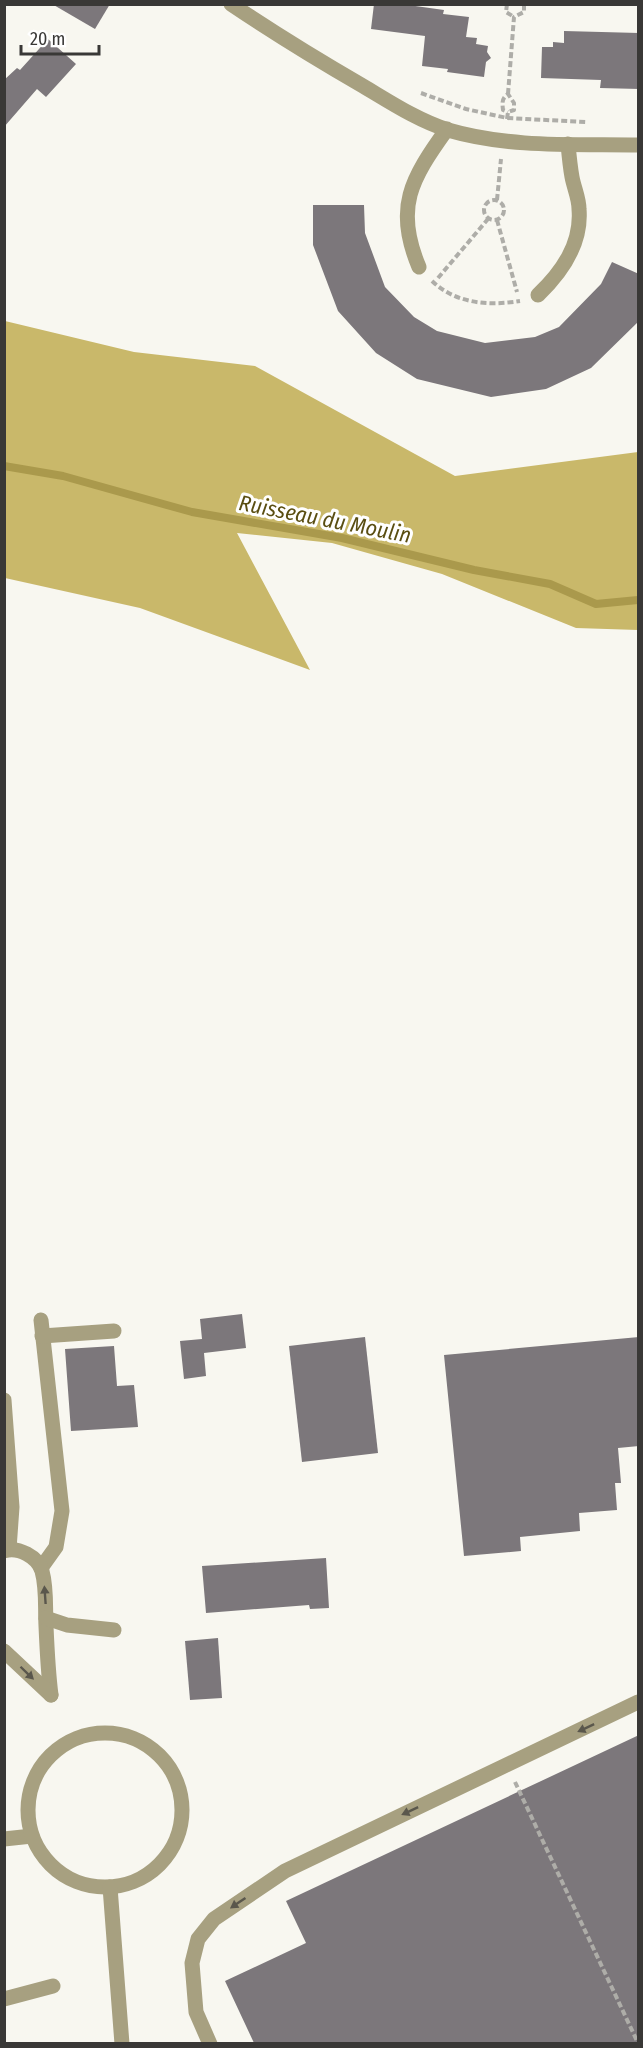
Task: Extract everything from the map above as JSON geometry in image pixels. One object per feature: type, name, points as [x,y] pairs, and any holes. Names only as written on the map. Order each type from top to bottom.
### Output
[{"type":"street","points":[[231,4],[296,47],[407,113],[447,129],[504,141],[536,144],[639,145]]},
{"type":"street","points":[[419,267],[408,238],[406,212],[416,177],[447,129]]},
{"type":"street","points":[[538,295],[556,278],[579,232],[579,208],[568,144]]},
{"type":"street","points":[[41,1320],[62,1511],[56,1547],[41,1568]]},
{"type":"street","points":[[42,1336],[114,1331]]},
{"type":"street","points":[[4,1400],[12,1508],[7,1550],[24,1552],[41,1568],[45,1593],[51,1695],[4,1651]]},
{"type":"street","points":[[46,1618],[67,1625],[114,1630]]},
{"type":"street","points":[[210,2043],[196,2012],[192,1964],[198,1940],[214,1919],[285,1871],[639,1702]]},
{"type":"street","points":[[106,1732],[128,1736],[147,1745],[166,1762],[179,1785],[183,1801],[183,1817],[180,1832],[170,1853],[159,1866],[126,1885],[110,1887],[86,1885],[64,1876],[41,1853],[32,1836],[28,1820],[28,1803],[31,1786],[38,1770],[61,1746],[88,1734],[106,1732]]},
{"type":"street","points":[[4,1839],[32,1836]]},
{"type":"street","points":[[110,1887],[122,2043]]},
{"type":"street","points":[[4,1999],[53,1986]]},
{"type":"path","points":[[507,4],[506,12],[514,17]]},
{"type":"path","points":[[514,17],[524,12],[524,4]]},
{"type":"path","points":[[508,94],[503,98],[502,103],[503,110],[508,112],[514,110],[514,103],[508,94],[514,17]]},
{"type":"path","points":[[417,92],[466,109],[507,118],[592,122]]},
{"type":"path","points":[[497,200],[504,141]]},
{"type":"path","points":[[497,200],[502,204],[503,216],[497,220],[489,219],[484,214],[484,208],[490,201],[497,200]]},
{"type":"path","points":[[434,283],[489,219]]},
{"type":"path","points":[[497,220],[519,302]]},
{"type":"path","points":[[419,267],[441,290],[457,298],[488,304],[519,302],[538,295]]},
{"type":"path","points":[[507,1765],[639,2043]]},
{"type":"shaded area","points":[[5,321],[134,352],[255,366],[455,476],[638,452],[638,630],[576,628],[442,574],[332,543],[237,533],[310,670],[140,608],[5,578]]},
{"type":"building","points":[[52,4],[110,4],[95,29]]},
{"type":"building","points":[[374,4],[401,4],[444,10],[443,14],[469,17],[466,37],[477,38],[476,44],[488,46],[487,52],[491,58],[486,62],[484,77],[422,66],[425,36],[371,29]]},
{"type":"building","points":[[564,31],[639,33],[639,89],[600,88],[601,80],[541,78],[542,47],[553,47],[553,42],[564,43]]},
{"type":"building","points":[[48,39],[76,64],[46,97],[37,89],[4,127],[4,80],[17,68],[20,70]]},
{"type":"building","points":[[313,205],[364,205],[365,233],[385,287],[414,317],[437,331],[485,343],[535,337],[559,327],[601,284],[612,262],[639,274],[639,321],[591,368],[546,389],[491,397],[417,379],[376,353],[338,311],[313,245]]},
{"type":"building","points":[[242,1314],[246,1348],[204,1353],[206,1376],[184,1379],[180,1341],[202,1339],[200,1319]]},
{"type":"building","points":[[365,1337],[378,1453],[302,1462],[289,1346]]},
{"type":"building","points":[[639,1337],[639,1446],[618,1448],[621,1483],[615,1483],[617,1510],[579,1513],[580,1531],[520,1537],[521,1551],[464,1556],[444,1355]]},
{"type":"building","points":[[114,1346],[117,1386],[134,1385],[138,1427],[71,1431],[65,1349]]},
{"type":"building","points":[[326,1558],[329,1608],[310,1609],[309,1605],[206,1613],[202,1566]]},
{"type":"building","points":[[218,1638],[222,1698],[190,1700],[185,1641]]},
{"type":"building","points":[[639,1735],[639,2043],[254,2043],[225,1981],[306,1943],[286,1901]]},
{"type":"waterway","name":"Ruisseau du Moulin","points":[[4,466],[63,476],[192,512],[342,538],[474,570],[550,584],[596,604],[638,600]]}]
